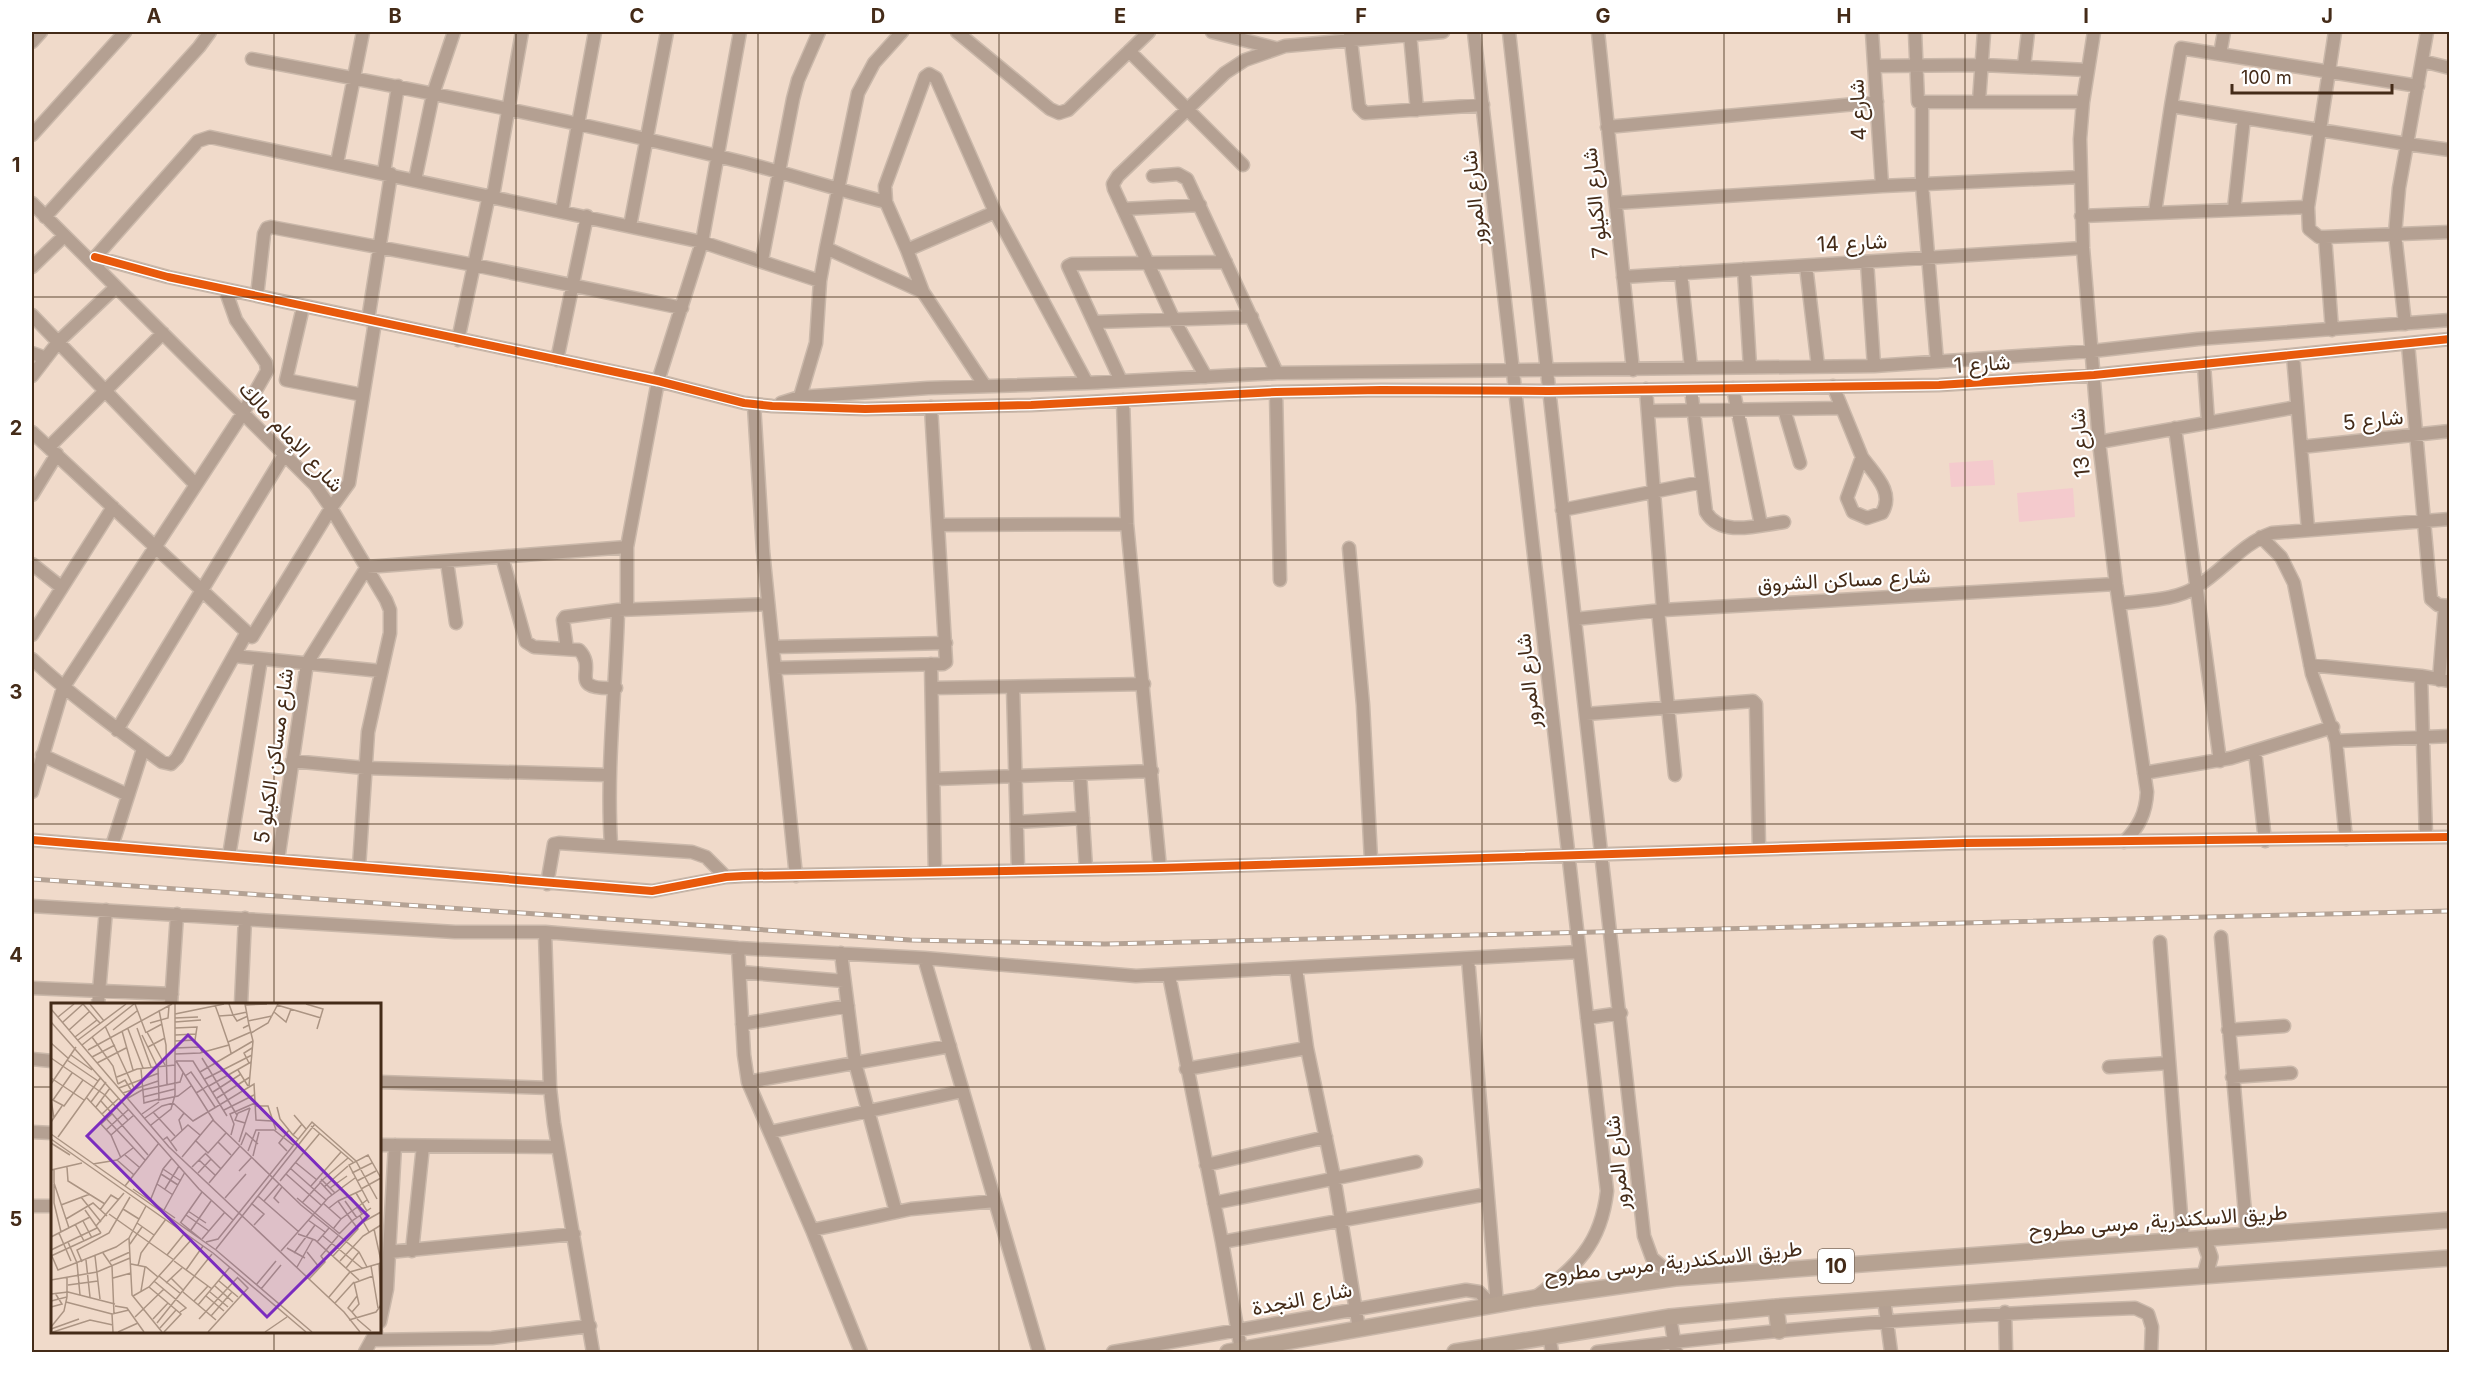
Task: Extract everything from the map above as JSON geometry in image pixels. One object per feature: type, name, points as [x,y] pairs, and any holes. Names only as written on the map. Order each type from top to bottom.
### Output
[{"type":"main road","name":"طريق الاسكندرية, مرسى مطروح","points":[[1235,1351],[1534,1298],[1674,1278],[2450,1220]]},
{"type":"main road","points":[[2204,1240],[2210,1257],[2205,1275]]},
{"type":"main road","name":"10","points":[[1455,1353],[1549,1335],[1670,1317],[1776,1307],[2450,1258]]},
{"type":"main road","points":[[1776,1307],[1779,1331]]},
{"type":"street","points":[[32,42],[41,32]]},
{"type":"street","points":[[32,135],[125,32]]},
{"type":"street","points":[[45,217],[210,32]]},
{"type":"street","points":[[337,163],[363,32]]},
{"type":"street","points":[[415,180],[433,94],[454,32]]},
{"type":"street","points":[[458,340],[491,196],[522,32]]},
{"type":"street","points":[[562,211],[595,32]]},
{"type":"street","points":[[630,226],[667,32]]},
{"type":"street","points":[[611,845],[608,775],[627,547],[658,381],[702,242],[740,32]]},
{"type":"street","points":[[762,260],[798,80],[819,32]]},
{"type":"street","points":[[800,397],[816,343],[820,281],[855,105],[862,84],[874,63],[902,32]]},
{"type":"street","points":[[957,32],[1059,114],[1068,110],[1149,32]]},
{"type":"street","points":[[1212,32],[1275,48]]},
{"type":"street","points":[[1206,377],[1173,318],[1147,264],[1114,189],[1115,180],[1187,108],[1236,64],[1275,48],[1350,35],[1443,32]]},
{"type":"street","name":"شارع المرور","points":[[1474,32],[1605,1173],[1605,1210],[1600,1228],[1580,1261],[1534,1298]]},
{"type":"street","name":"شارع المرور","points":[[1509,32],[1548,392],[1621,1013],[1644,1236],[1652,1258],[1674,1278]]},
{"type":"street","name":"شارع الكيلو 7","points":[[1598,32],[1633,370]]},
{"type":"street","name":"شارع 4","points":[[1872,32],[1882,186]]},
{"type":"street","points":[[1915,32],[1918,102],[2083,102]]},
{"type":"street","points":[[1979,101],[1984,32]]},
{"type":"street","points":[[2024,66],[2028,32]]},
{"type":"street","name":"شارع 13","points":[[2094,32],[2083,102],[2080,177],[2083,248],[2099,442],[2116,584],[2147,792],[2144,814],[2124,842]]},
{"type":"street","points":[[2220,54],[2224,32]]},
{"type":"street","points":[[2335,32],[2327,71],[2308,207],[2309,229],[2319,237],[2450,232]]},
{"type":"street","points":[[2405,324],[2396,234],[2399,188],[2427,32]]},
{"type":"street","points":[[1410,34],[1418,110]]},
{"type":"street","points":[[1350,35],[1359,107],[1362,111],[1374,114],[1483,105]]},
{"type":"street","points":[[2156,212],[2181,48],[2418,86]]},
{"type":"street","points":[[1129,51],[1243,165]]},
{"type":"street","points":[[252,59],[353,76],[648,140],[886,202]]},
{"type":"street","points":[[2422,61],[2450,68]]},
{"type":"street","points":[[1875,66],[1983,65],[2087,70]]},
{"type":"street","points":[[985,386],[923,292],[884,193],[887,179],[925,77],[929,74],[936,78],[995,212],[1087,383]]},
{"type":"street","points":[[32,432],[246,634],[252,637],[351,478],[363,395],[398,86]]},
{"type":"street","points":[[1607,127],[1877,102]]},
{"type":"street","points":[[1922,102],[1922,184],[1938,362]]},
{"type":"street","points":[[2171,106],[2450,150]]},
{"type":"street","points":[[2234,208],[2244,118]]},
{"type":"street","points":[[93,260],[204,137],[387,173],[702,242],[820,281]]},
{"type":"street","points":[[1153,176],[1183,175],[1200,205],[1277,373]]},
{"type":"street","points":[[1616,203],[1882,186],[2080,177]]},
{"type":"street","name":"شارع الإمام مالك","points":[[32,203],[64,236],[93,260],[116,287],[315,485],[386,600],[392,622],[370,714],[359,867]]},
{"type":"street","points":[[1123,209],[1200,205]]},
{"type":"street","points":[[2081,216],[2234,208],[2308,207]]},
{"type":"street","points":[[907,250],[995,212]]},
{"type":"street","points":[[556,360],[587,216]]},
{"type":"street","points":[[258,296],[264,234],[268,227],[379,246],[682,308]]},
{"type":"street","points":[[32,267],[64,236]]},
{"type":"street","points":[[2325,237],[2332,330]]},
{"type":"street","points":[[826,248],[923,292]]},
{"type":"street","name":"شارع 14","points":[[1623,277],[2083,248]]},
{"type":"street","name":"شارع 1","points":[[93,260],[303,307],[658,381],[754,405],[771,406],[865,409],[1276,392],[1548,392],[1939,385],[2094,375],[2450,339]]},
{"type":"street","points":[[1121,381],[1068,266],[1072,264],[1226,262]]},
{"type":"street","points":[[1867,262],[1874,366]]},
{"type":"street","points":[[1806,266],[1818,366]]},
{"type":"street","points":[[1744,270],[1750,368]]},
{"type":"street","points":[[1682,273],[1691,368]]},
{"type":"street","points":[[32,376],[59,341],[116,287]]},
{"type":"street","points":[[32,792],[63,688],[243,413],[268,367],[236,320],[225,289]]},
{"type":"street","points":[[303,307],[286,380],[363,395]]},
{"type":"street","points":[[32,315],[195,484]]},
{"type":"street","points":[[1095,322],[1252,317]]},
{"type":"street","name":"شارع 1","points":[[771,406],[800,397],[1277,373],[1874,366],[2093,351],[2198,339],[2450,320]]},
{"type":"street","points":[[32,495],[53,451],[105,390],[163,333]]},
{"type":"street","points":[[2310,664],[2421,676],[2444,681],[2447,606],[2433,603],[2431,598],[2408,344]]},
{"type":"street","points":[[32,353],[46,358]]},
{"type":"street","points":[[2293,356],[2307,529]]},
{"type":"street","points":[[2204,365],[2208,422]]},
{"type":"street","points":[[1833,386],[1863,457],[1886,490],[1888,498],[1882,513],[1867,518],[1853,512],[1847,498],[1863,457]]},
{"type":"street","points":[[1691,388],[1707,512],[1715,524],[1729,528],[1784,522]]},
{"type":"street","points":[[1733,388],[1761,525]]},
{"type":"street","points":[[1646,389],[1660,610],[1675,775]]},
{"type":"street","points":[[1276,392],[1280,580]]},
{"type":"street","points":[[1123,400],[1127,524],[1160,868]]},
{"type":"street","points":[[754,405],[768,604],[796,876]]},
{"type":"street","points":[[775,668],[946,662],[931,407]]},
{"type":"street","points":[[2099,442],[2297,407]]},
{"type":"street","points":[[1648,411],[1842,408]]},
{"type":"street","points":[[1784,409],[1800,463]]},
{"type":"street","points":[[2175,428],[2220,761]]},
{"type":"street","name":"شارع 5","points":[[2301,447],[2450,431]]},
{"type":"street","points":[[117,730],[284,455]]},
{"type":"street","points":[[1562,510],[1702,482]]},
{"type":"street","points":[[32,635],[113,507]]},
{"type":"street","points":[[2119,604],[2179,595],[2197,587],[2250,542],[2283,531],[2450,519]]},
{"type":"street","points":[[938,525],[1127,524]]},
{"type":"street","points":[[2261,537],[2281,557],[2294,583],[2310,664],[2336,741],[2346,839]]},
{"type":"street","points":[[367,567],[627,547]]},
{"type":"street","points":[[1350,548],[1363,705],[1371,861]]},
{"type":"street","points":[[502,557],[526,642],[534,647],[579,650],[582,653],[586,682],[598,688],[616,688]]},
{"type":"street","points":[[447,562],[456,623]]},
{"type":"street","points":[[32,564],[61,587]]},
{"type":"street","name":"شارع مساكن الكيلو 5","points":[[278,860],[307,663],[367,567]]},
{"type":"street","name":"شارع مساكن الشروق","points":[[1575,619],[1660,610],[2116,584]]},
{"type":"street","points":[[567,649],[563,622],[565,617],[623,609],[768,604]]},
{"type":"street","points":[[32,658],[63,688],[166,765],[174,763],[246,634]]},
{"type":"street","points":[[774,647],[946,643]]},
{"type":"street","points":[[234,656],[381,671]]},
{"type":"street","points":[[229,856],[261,658]]},
{"type":"street","points":[[931,664],[935,872]]},
{"type":"street","points":[[2421,676],[2426,837]]},
{"type":"street","points":[[932,688],[1144,684]]},
{"type":"street","points":[[1013,687],[1018,870]]},
{"type":"street","points":[[1586,714],[1750,700],[1756,704],[1759,849]]},
{"type":"street","points":[[2144,773],[2220,761],[2333,727]]},
{"type":"street","points":[[2336,741],[2450,736]]},
{"type":"street","points":[[112,846],[143,748]]},
{"type":"street","points":[[2255,751],[2265,841]]},
{"type":"street","points":[[42,755],[128,795]]},
{"type":"street","points":[[292,761],[365,768],[608,775]]},
{"type":"street","points":[[934,779],[1152,771]]},
{"type":"street","points":[[1080,774],[1086,869]]},
{"type":"street","points":[[1017,822],[1083,818]]},
{"type":"street","points":[[32,840],[652,891],[726,877],[1160,868],[1965,843],[2450,837]]},
{"type":"street","points":[[547,884],[551,850],[556,843],[611,845],[699,854],[711,861],[726,877]]},
{"type":"street","points":[[32,906],[455,932],[545,932],[738,948],[924,958],[1136,976],[1579,952]]},
{"type":"street","points":[[98,1003],[106,910]]},
{"type":"street","points":[[32,988],[98,990],[172,999],[177,914]]},
{"type":"street","points":[[241,1003],[244,918]]},
{"type":"street","points":[[545,932],[550,1088],[593,1353]]},
{"type":"street","points":[[2221,937],[2247,1236]]},
{"type":"street","points":[[2160,942],[2183,1241]]},
{"type":"street","points":[[738,948],[744,1055],[748,1082],[812,1230],[861,1353]]},
{"type":"street","points":[[841,953],[855,1063],[896,1212]]},
{"type":"street","points":[[924,958],[1039,1353]]},
{"type":"street","points":[[1468,958],[1494,1305]]},
{"type":"street","points":[[1296,968],[1307,1048],[1334,1177],[1359,1329]]},
{"type":"street","points":[[740,972],[844,981]]},
{"type":"street","points":[[1168,975],[1238,1331],[1235,1351]]},
{"type":"street","points":[[742,1024],[848,1006]]},
{"type":"street","points":[[1587,1018],[1621,1013]]},
{"type":"street","points":[[2228,1030],[2284,1026]]},
{"type":"street","points":[[748,1082],[950,1046]]},
{"type":"street","points":[[1186,1069],[1307,1048]]},
{"type":"street","points":[[32,1059],[51,1061]]},
{"type":"street","points":[[2109,1067],[2169,1063]]},
{"type":"street","points":[[2232,1077],[2291,1073]]},
{"type":"street","points":[[381,1082],[550,1088]]},
{"type":"street","points":[[770,1132],[963,1090]]},
{"type":"street","points":[[32,1132],[51,1133]]},
{"type":"street","points":[[1206,1165],[1326,1137]]},
{"type":"street","points":[[381,1145],[558,1147]]},
{"type":"street","points":[[382,1302],[389,1252],[395,1145]]},
{"type":"street","points":[[412,1251],[423,1146]]},
{"type":"street","points":[[1214,1203],[1416,1162]]},
{"type":"street","points":[[1222,1242],[1487,1194]]},
{"type":"street","points":[[812,1230],[896,1212],[995,1200]]},
{"type":"street","points":[[32,1206],[51,1206]]},
{"type":"street","points":[[389,1252],[574,1234]]},
{"type":"street","name":"شارع النجدة","points":[[1113,1353],[1466,1290],[1479,1292],[1494,1305]]},
{"type":"street","points":[[1884,1299],[1891,1353]]},
{"type":"street","points":[[1596,1353],[1675,1347],[1779,1331],[2005,1312],[2135,1308],[2148,1314],[2151,1353]]},
{"type":"street","points":[[2005,1312],[2006,1353]]},
{"type":"street","points":[[1670,1317],[1675,1347]]},
{"type":"street","points":[[365,1353],[374,1336],[430,1339],[492,1338],[590,1326]]},
{"type":"street","points":[[1549,1335],[1552,1353]]},
{"type":"street","points":[[429,1353],[430,1339]]},
{"type":"shaded area","points":[[1993,460],[1995,485],[1951,487],[1949,463]]},
{"type":"shaded area","points":[[2073,488],[2075,517],[2019,522],[2017,493]]},
{"type":"railway","points":[[32,879],[910,940],[1105,944],[2450,911]]},
{"type":"cycle path","points":[[95,257],[168,277],[658,381],[744,403],[772,406],[865,409],[1031,405],[1276,392],[1381,390],[1548,391],[1939,385],[2094,375],[2450,339]]},
{"type":"cycle path","points":[[32,840],[652,891],[743,876],[1160,868],[1965,843],[2450,837]]}]
